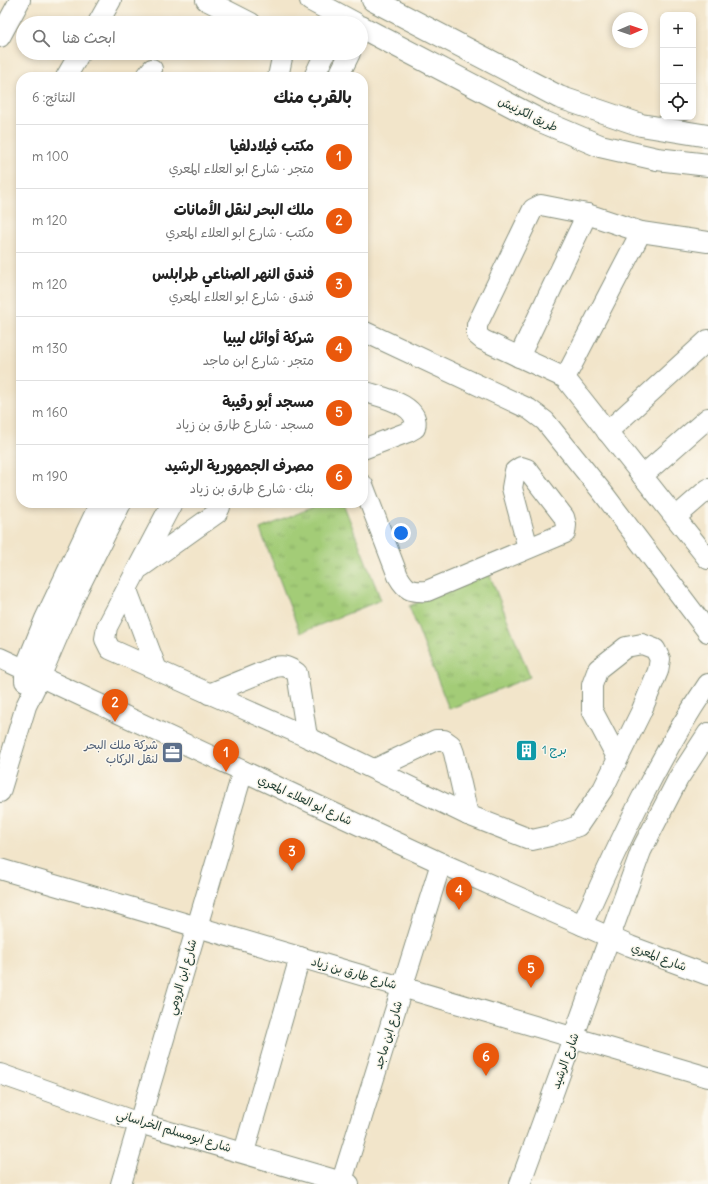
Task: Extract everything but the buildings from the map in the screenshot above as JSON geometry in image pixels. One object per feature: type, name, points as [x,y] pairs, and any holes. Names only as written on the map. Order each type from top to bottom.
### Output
[{"type":"highway","name":"طريق الكرنيش","points":[[311,0],[339,16]]},
{"type":"highway","points":[[380,2],[559,97],[641,125],[708,136]]},
{"type":"highway","name":"طريق الكرنيش","points":[[368,32],[541,121],[600,146],[657,159],[708,165]]},
{"type":"street","points":[[0,37],[20,0]]},
{"type":"street","points":[[102,16],[111,0]]},
{"type":"street","points":[[206,0],[237,16]]},
{"type":"street","points":[[69,72],[76,60]]},
{"type":"street","points":[[279,72],[282,60]]},
{"type":"street","points":[[316,72],[322,60]]},
{"type":"street","points":[[340,72],[346,60]]},
{"type":"street","points":[[708,242],[640,232],[587,214],[551,205],[541,205],[533,209],[477,325],[477,335],[482,340],[565,378],[708,559]]},
{"type":"street","points":[[519,357],[587,214]]},
{"type":"street","points":[[565,378],[640,232]]},
{"type":"street","points":[[368,333],[529,409],[545,421],[603,492],[708,632]]},
{"type":"street","points":[[607,432],[708,340]]},
{"type":"street","points":[[368,393],[408,407],[417,422],[415,428],[408,432],[368,447]]},
{"type":"street","points":[[642,476],[708,418]]},
{"type":"street","points":[[676,517],[708,489]]},
{"type":"street","points":[[368,498],[398,576],[404,587],[416,591],[427,591],[528,548]]},
{"type":"street","points":[[0,792],[26,706],[46,619],[98,508]]},
{"type":"street","points":[[33,672],[78,589],[118,508]]},
{"type":"street","points":[[169,508],[139,568],[106,627],[105,639],[110,649],[307,737],[468,815],[532,840],[566,831],[578,826],[603,789],[618,759],[641,712],[658,671],[660,659],[655,649],[642,644],[626,647],[598,669],[592,685],[592,710],[618,759]]},
{"type":"street","points":[[139,568],[211,518],[217,513],[220,508]]},
{"type":"street","points":[[127,590],[157,670]]},
{"type":"street","name":"شارع ابو العلاء المعري","points":[[0,658],[33,672],[441,863],[611,938]]},
{"type":"street","points":[[209,694],[274,667],[283,665],[291,668],[297,673],[307,737]]},
{"type":"street","points":[[582,925],[642,800],[689,712],[708,684]]},
{"type":"street","name":"شارع الرشيد","points":[[520,1184],[611,938],[641,851],[678,779],[708,733]]},
{"type":"street","points":[[375,769],[436,740],[444,740],[451,745],[454,754],[468,815]]},
{"type":"street","name":"شارع ابن الرومي","points":[[121,1184],[243,771]]},
{"type":"street","name":"شارع ابن ماجد","points":[[344,1183],[402,987],[441,863]]},
{"type":"street","name":"شارع طارق بن زياد","points":[[0,869],[574,1036],[708,1077]]},
{"type":"street","name":"شارع المعري","points":[[611,938],[660,959],[708,975]]},
{"type":"street","points":[[244,1152],[300,957]]},
{"type":"street","name":"شارع ابومسلم الخراساني","points":[[0,1074],[139,1123],[244,1152],[344,1183]]},
{"type":"green space","points":[[311,508],[345,508],[381,600],[300,633],[260,529]]},
{"type":"green space","points":[[489,573],[530,677],[449,709],[409,606]]},
{"type":"place","name":"ملك البحر لنقل الأمانات","points":[[115,722]]},
{"type":"place","name":"برج 1","points":[[526,750]]},
{"type":"place","name":"شركة ملك البحر لنقل الركاب","points":[[173,752]]},
{"type":"place","name":"مكتب فيلادلفيا","points":[[226,772]]},
{"type":"place","name":"فندق النهر الصناعي طرابلس","points":[[292,871]]},
{"type":"place","name":"شركة أوائل ليبيا","points":[[459,910]]},
{"type":"place","name":"مسجد أبو رقيبة","points":[[531,988]]},
{"type":"place","name":"مصرف الجمهورية الرشيد","points":[[486,1076]]}]
